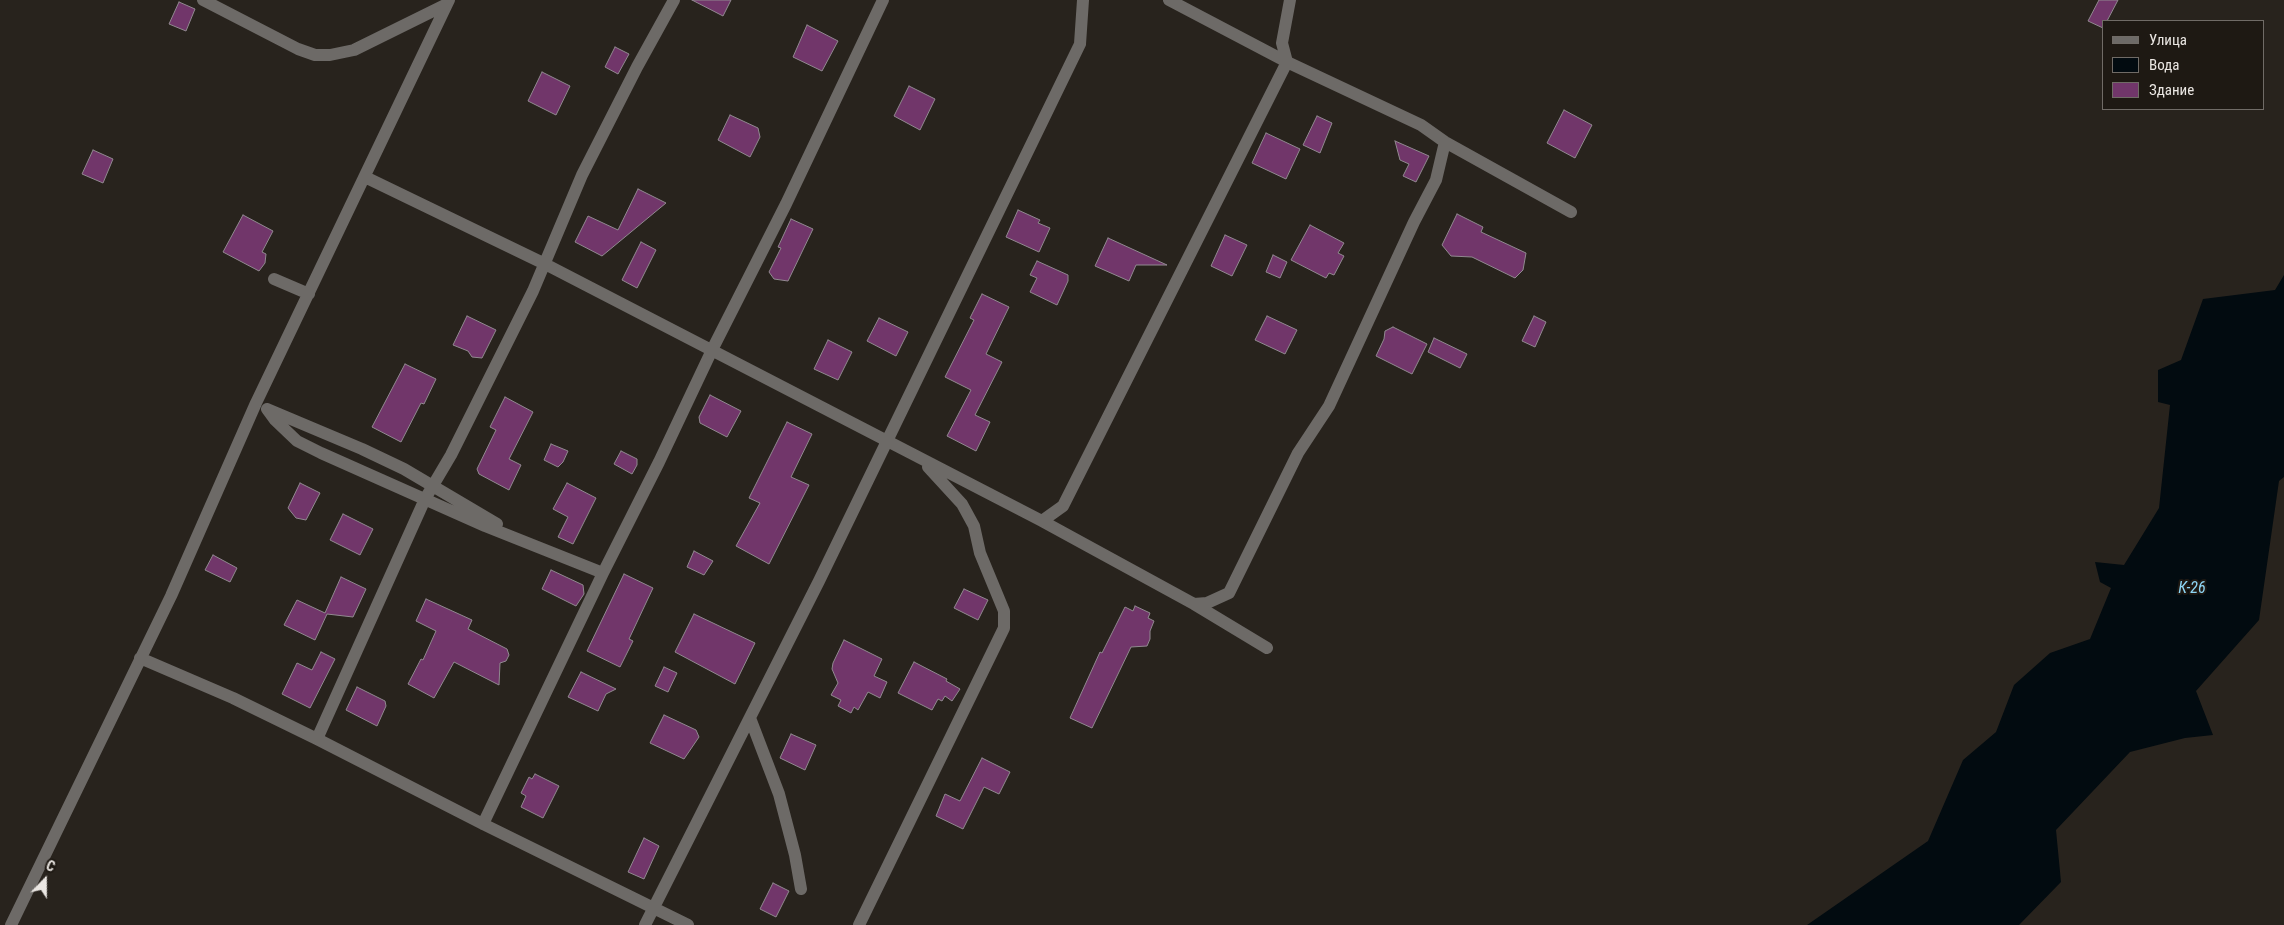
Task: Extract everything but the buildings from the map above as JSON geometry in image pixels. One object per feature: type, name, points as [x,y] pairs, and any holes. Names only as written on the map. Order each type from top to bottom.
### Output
[{"type":"street","points":[[202,0],[298,49],[315,55],[330,55],[354,50],[448,2]]},
{"type":"street","points":[[317,739],[425,499],[451,456],[545,264],[582,175],[637,67],[674,0]]},
{"type":"street","points":[[483,824],[603,573],[660,462],[712,350],[786,204],[883,0]]},
{"type":"street","points":[[645,925],[750,718],[966,281],[1080,44],[1083,0]]},
{"type":"street","points":[[1170,0],[1287,62],[1421,125],[1445,142],[1572,212]]},
{"type":"street","points":[[1042,522],[1063,506],[1287,62],[1282,42],[1290,0]]},
{"type":"street","points":[[11,925],[262,406],[309,294],[448,2]]},
{"type":"street","points":[[1194,604],[1207,603],[1228,593],[1298,453],[1328,406],[1436,180],[1445,142]]},
{"type":"street","points":[[365,177],[545,264],[1042,522],[1194,604],[1267,648]]},
{"type":"street","points":[[274,279],[309,294]]},
{"type":"street","points":[[262,406],[296,441],[513,537],[603,573]]},
{"type":"street","points":[[262,406],[362,448],[433,485],[492,521],[513,537]]},
{"type":"street","points":[[860,925],[1004,628],[1004,611],[980,553],[974,526],[962,504],[921,460]]},
{"type":"street","points":[[140,658],[233,698],[688,925]]},
{"type":"street","points":[[750,718],[779,794],[795,855],[801,888]]},
{"type":"water","name":"К-26","points":[[2284,275],[2284,477],[2279,481],[2259,620],[2196,691],[2213,735],[2185,738],[2130,752],[2056,830],[2061,882],[2019,925],[1807,925],[1928,841],[1963,760],[1996,732],[2014,685],[2050,653],[2090,639],[2111,588],[2100,582],[2095,562],[2124,565],[2159,508],[2170,405],[2158,402],[2158,370],[2181,360],[2203,299],[2275,290]]}]
